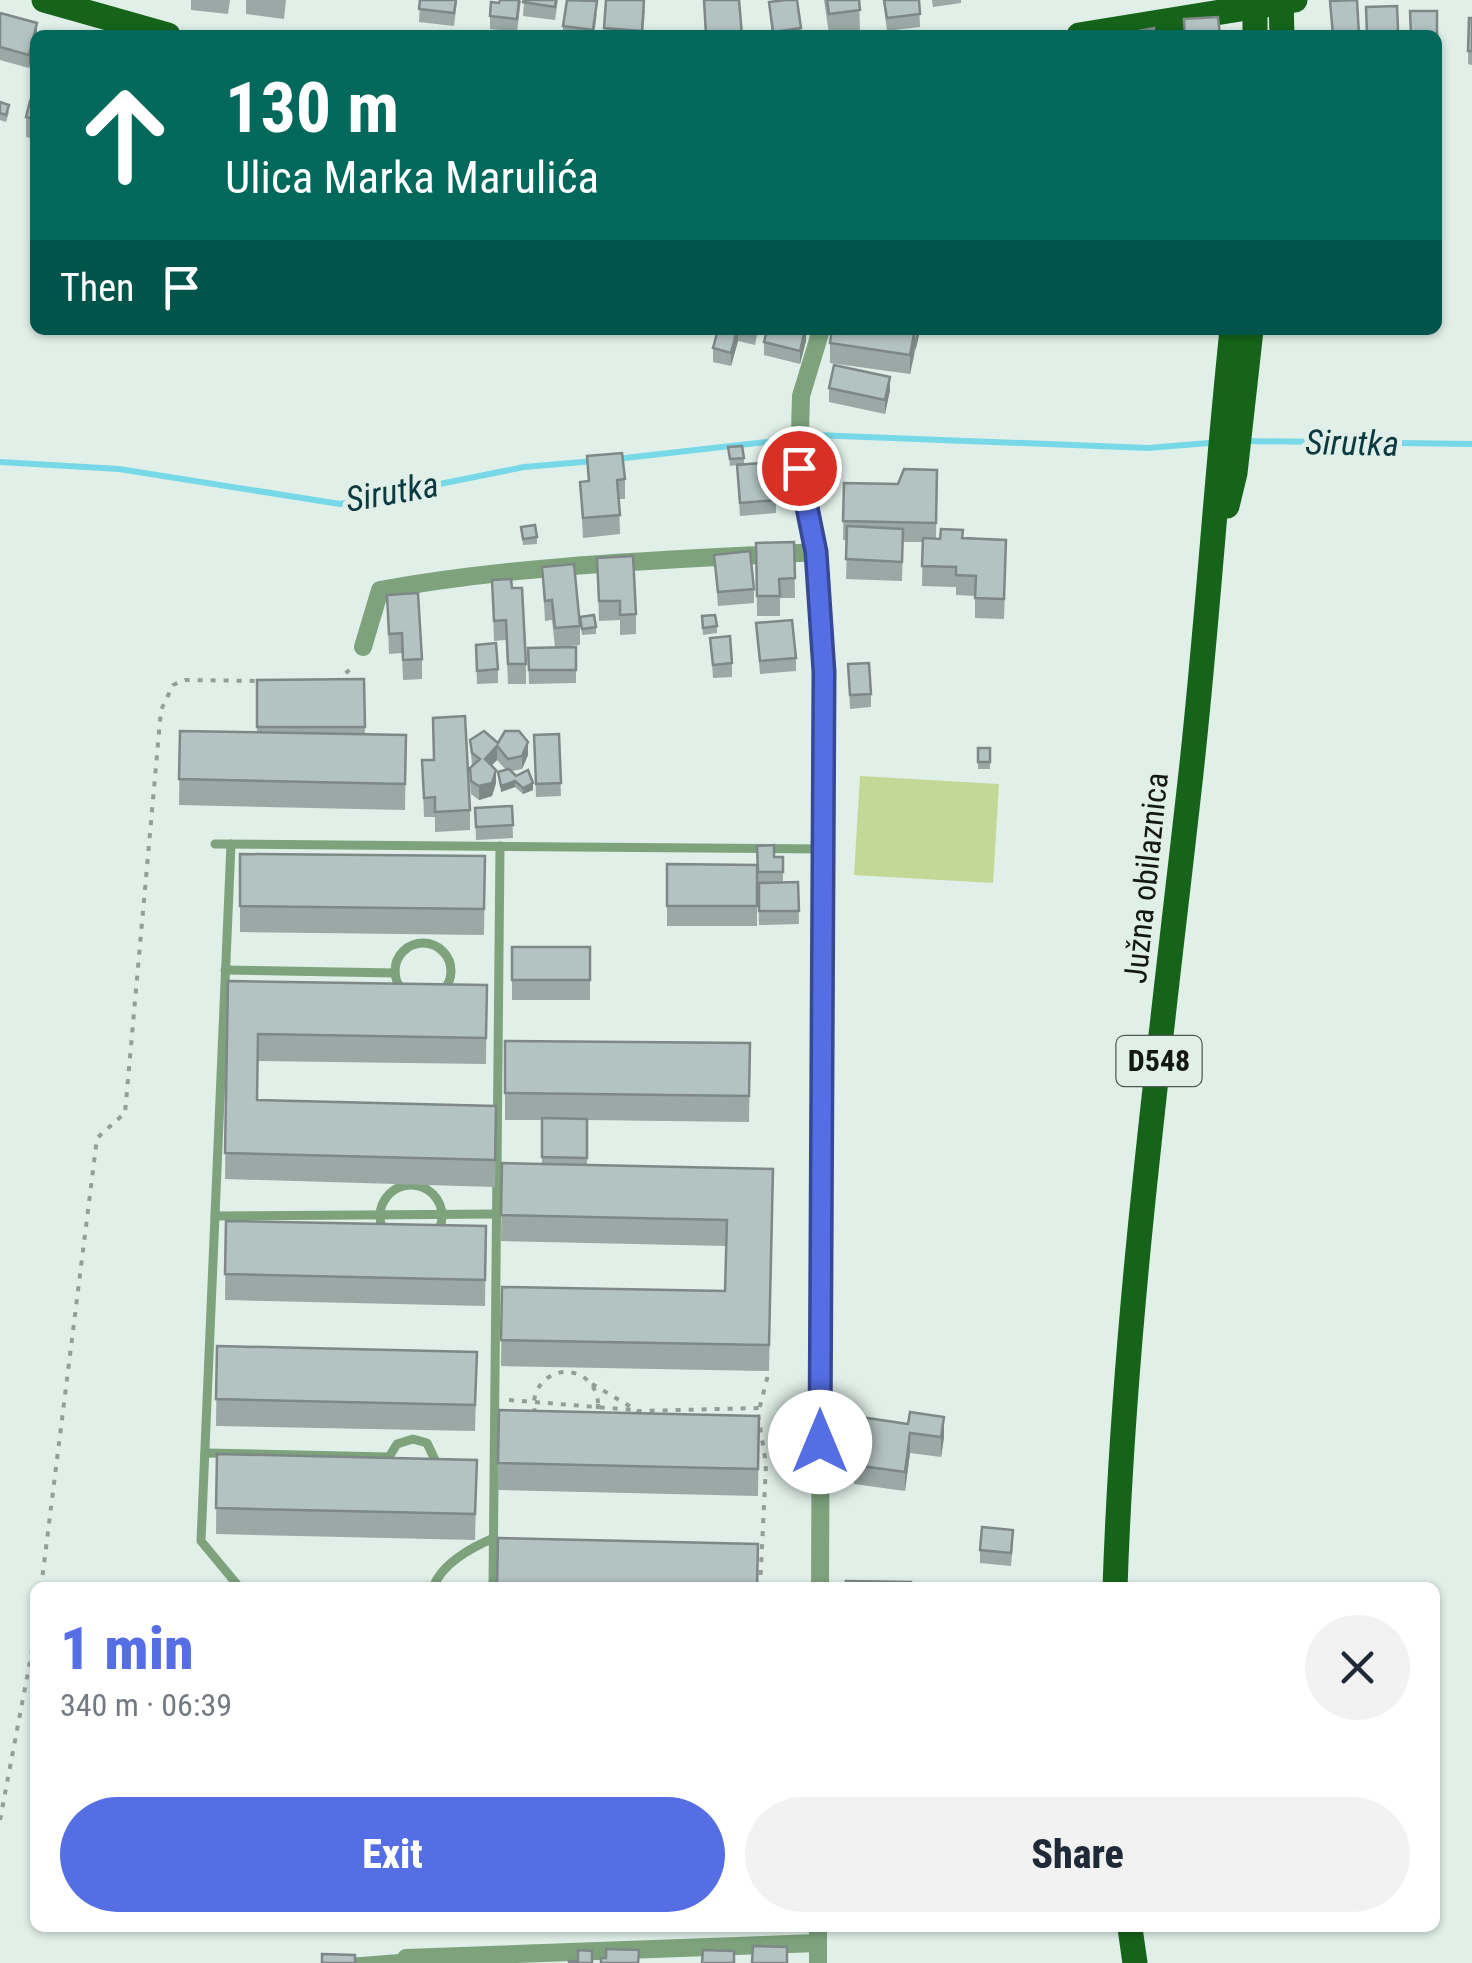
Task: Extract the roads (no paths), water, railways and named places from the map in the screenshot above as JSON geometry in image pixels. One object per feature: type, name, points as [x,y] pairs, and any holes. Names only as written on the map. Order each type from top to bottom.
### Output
[{"type":"main road","points":[[44,0],[150,30]]},
{"type":"main road","points":[[1109,30],[1288,1],[1283,30]]},
{"type":"main road","points":[[1255,6],[1255,30]]},
{"type":"main road","name":"Južna obilaznica","points":[[1115,1582],[1120,1434],[1136,1260],[1216,534],[1218,469],[1231,335]]},
{"type":"main road","name":"Južna obilaznica","points":[[1216,534],[1235,474],[1250,335]]},
{"type":"main road","points":[[1131,1932],[1135,1963]]},
{"type":"street","points":[[819,335],[801,396],[799,468],[816,552],[824,672],[820,1582]]},
{"type":"street","points":[[363,647],[380,590],[438,580],[646,561],[816,552]]},
{"type":"street","points":[[406,1961],[818,1935],[818,1963]]},
{"type":"lane","points":[[215,844],[823,849]]},
{"type":"lane","points":[[230,844],[201,1540],[235,1582]]},
{"type":"lane","points":[[493,1582],[500,846]]},
{"type":"lane","points":[[425,943],[442,950],[451,967],[442,992],[426,1000],[408,995],[395,972],[407,948],[425,943]]},
{"type":"lane","points":[[225,970],[395,972]]},
{"type":"lane","points":[[406,1185],[426,1188],[440,1204],[442,1214],[431,1241],[412,1248],[386,1234],[380,1215],[387,1196],[406,1185]]},
{"type":"lane","points":[[215,1216],[497,1214]]},
{"type":"lane","points":[[389,1457],[397,1444],[412,1438],[426,1444],[435,1460],[427,1472]]},
{"type":"lane","points":[[204,1453],[389,1457]]},
{"type":"lane","points":[[389,1457],[400,1473]]},
{"type":"lane","points":[[435,1582],[473,1546],[494,1538]]},
{"type":"lane","points":[[342,1963],[406,1961]]},
{"type":"waterway","name":"Sirutka","points":[[815,435],[1148,448],[1209,443]]},
{"type":"waterway","name":"Sirutka","points":[[616,459],[784,440]]},
{"type":"waterway","name":"Sirutka","points":[[1243,441],[1472,444]]},
{"type":"waterway","name":"Sirutka","points":[[0,462],[119,469],[340,504],[524,467],[594,461]]}]
